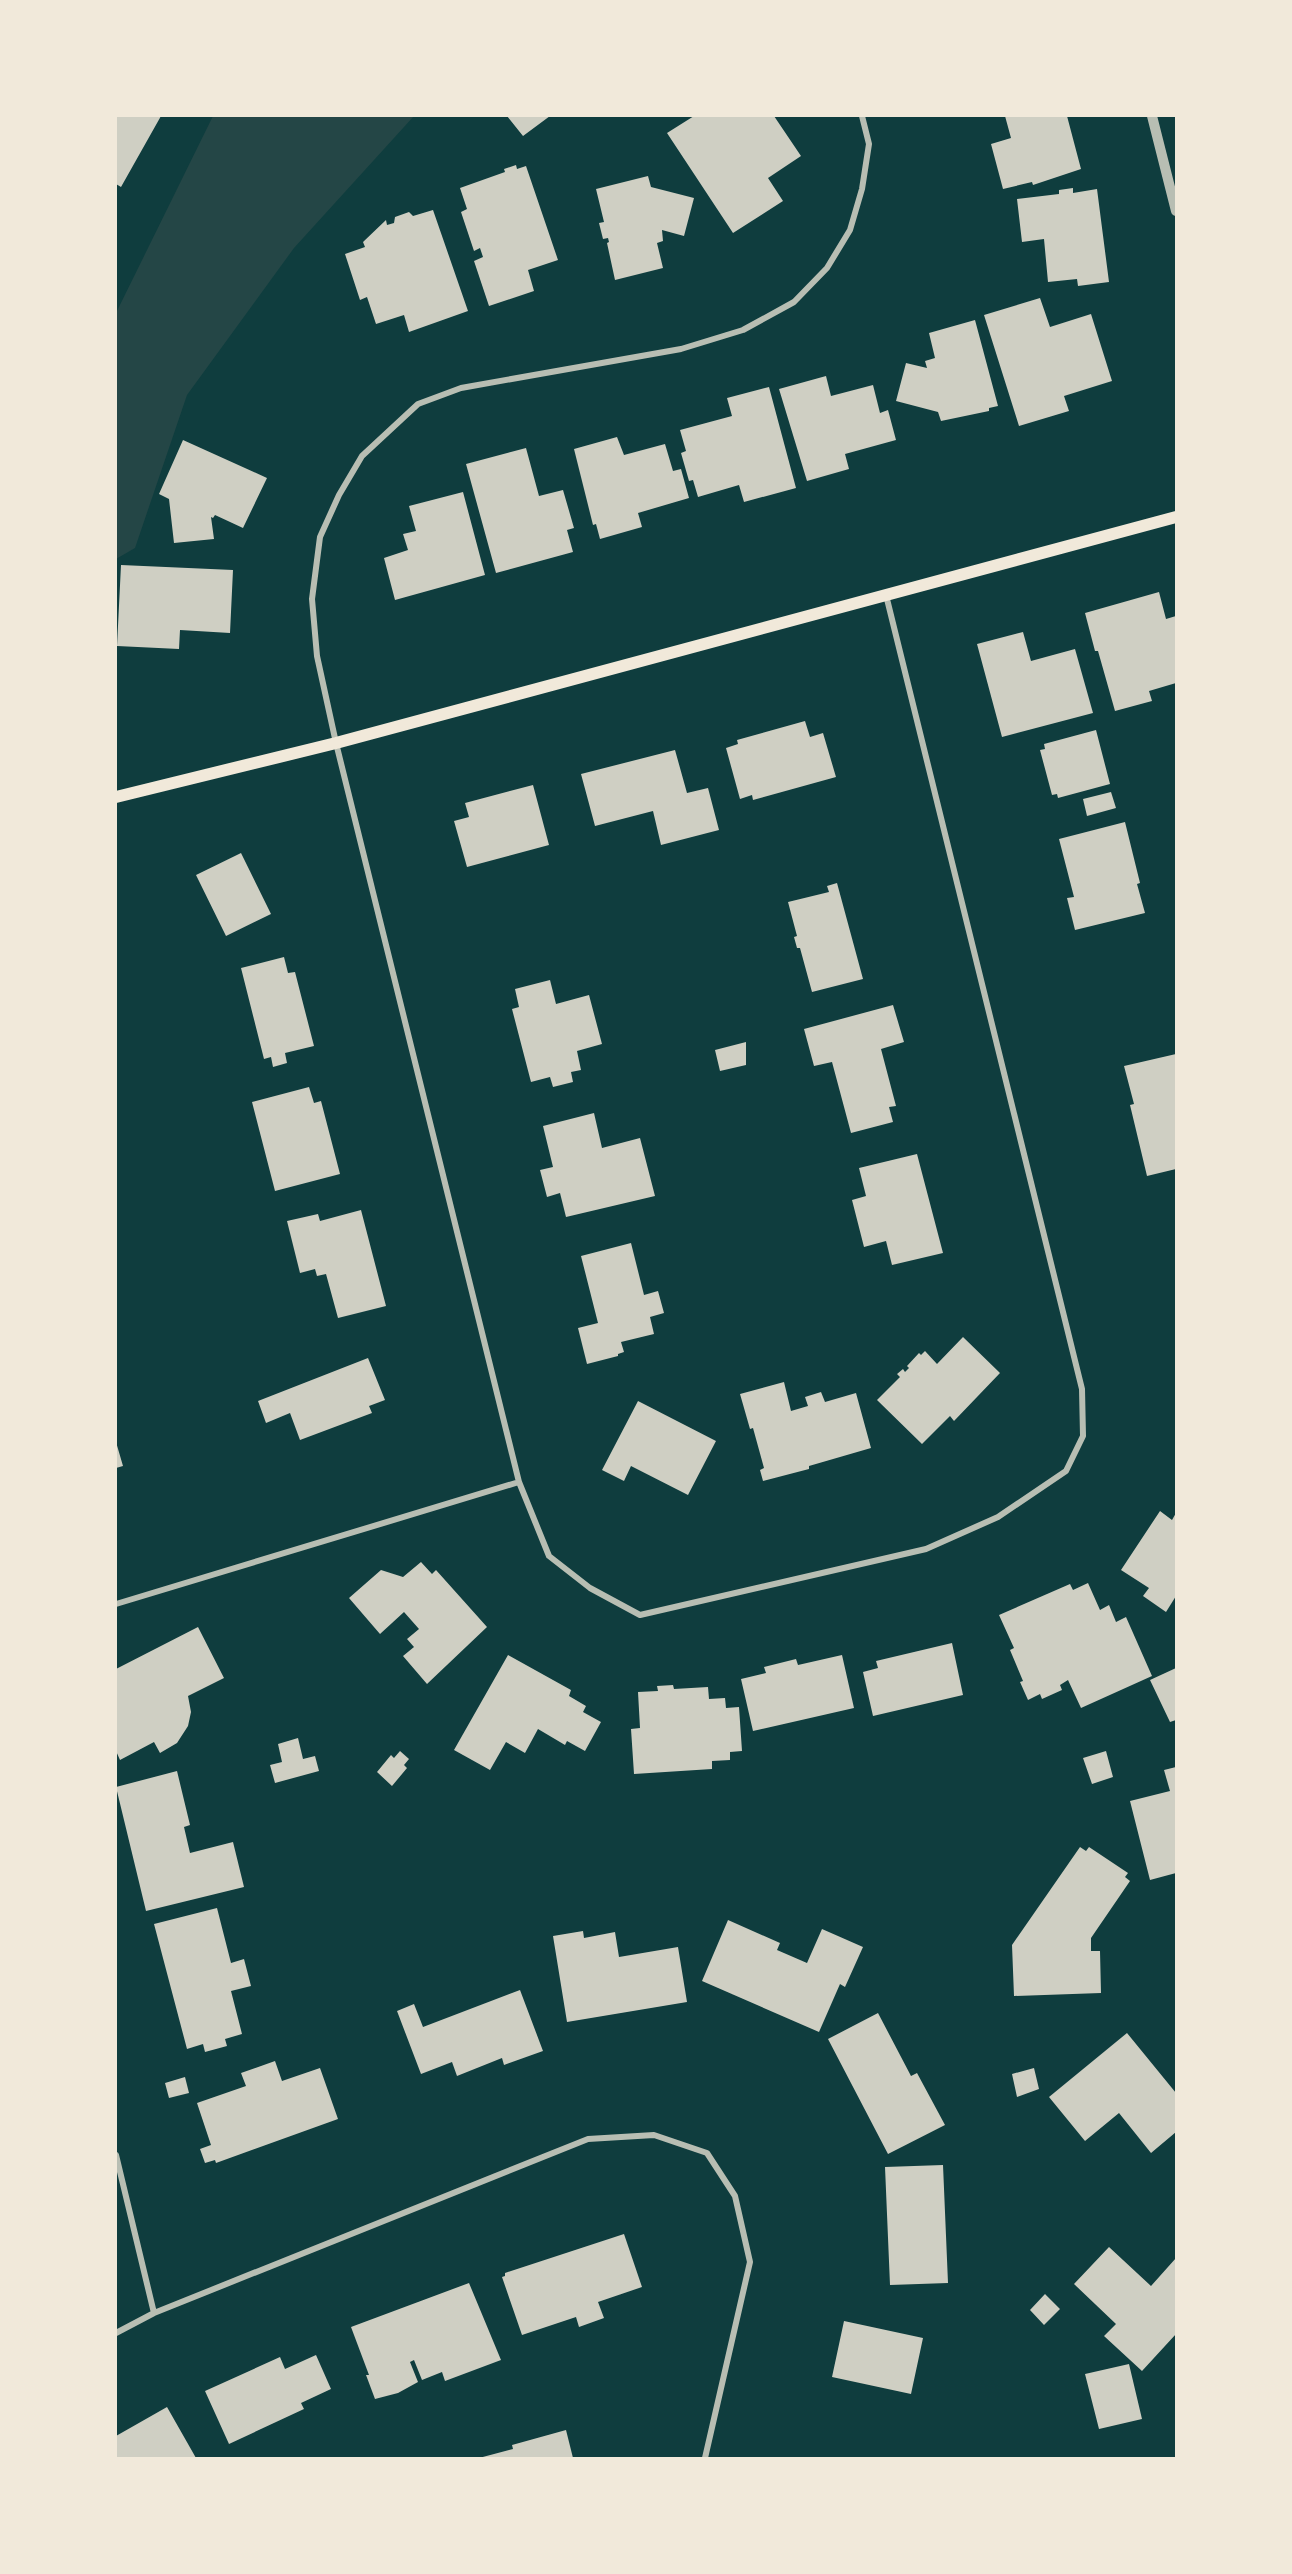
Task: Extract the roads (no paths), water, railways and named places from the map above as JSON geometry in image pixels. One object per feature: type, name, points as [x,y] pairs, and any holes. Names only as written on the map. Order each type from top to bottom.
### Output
[{"type":"main road","points":[[116,797],[336,743],[1176,517]]},
{"type":"street","points":[[862,116],[868,144],[862,189],[850,230],[827,268],[795,302],[743,330],[681,349],[461,388],[418,404],[362,456],[339,495],[320,537],[312,599],[317,656],[336,743],[519,1482],[549,1556],[590,1588],[640,1615],[926,1549],[998,1517],[1066,1471],[1083,1436],[1082,1389],[886,595]]},
{"type":"street","points":[[1152,116],[1176,211]]},
{"type":"street","points":[[116,1604],[519,1482]]},
{"type":"street","points":[[116,2333],[154,2313],[588,2139],[654,2135],[706,2153],[735,2196],[750,2262],[705,2458]]},
{"type":"street","points":[[116,2155],[154,2313]]}]
